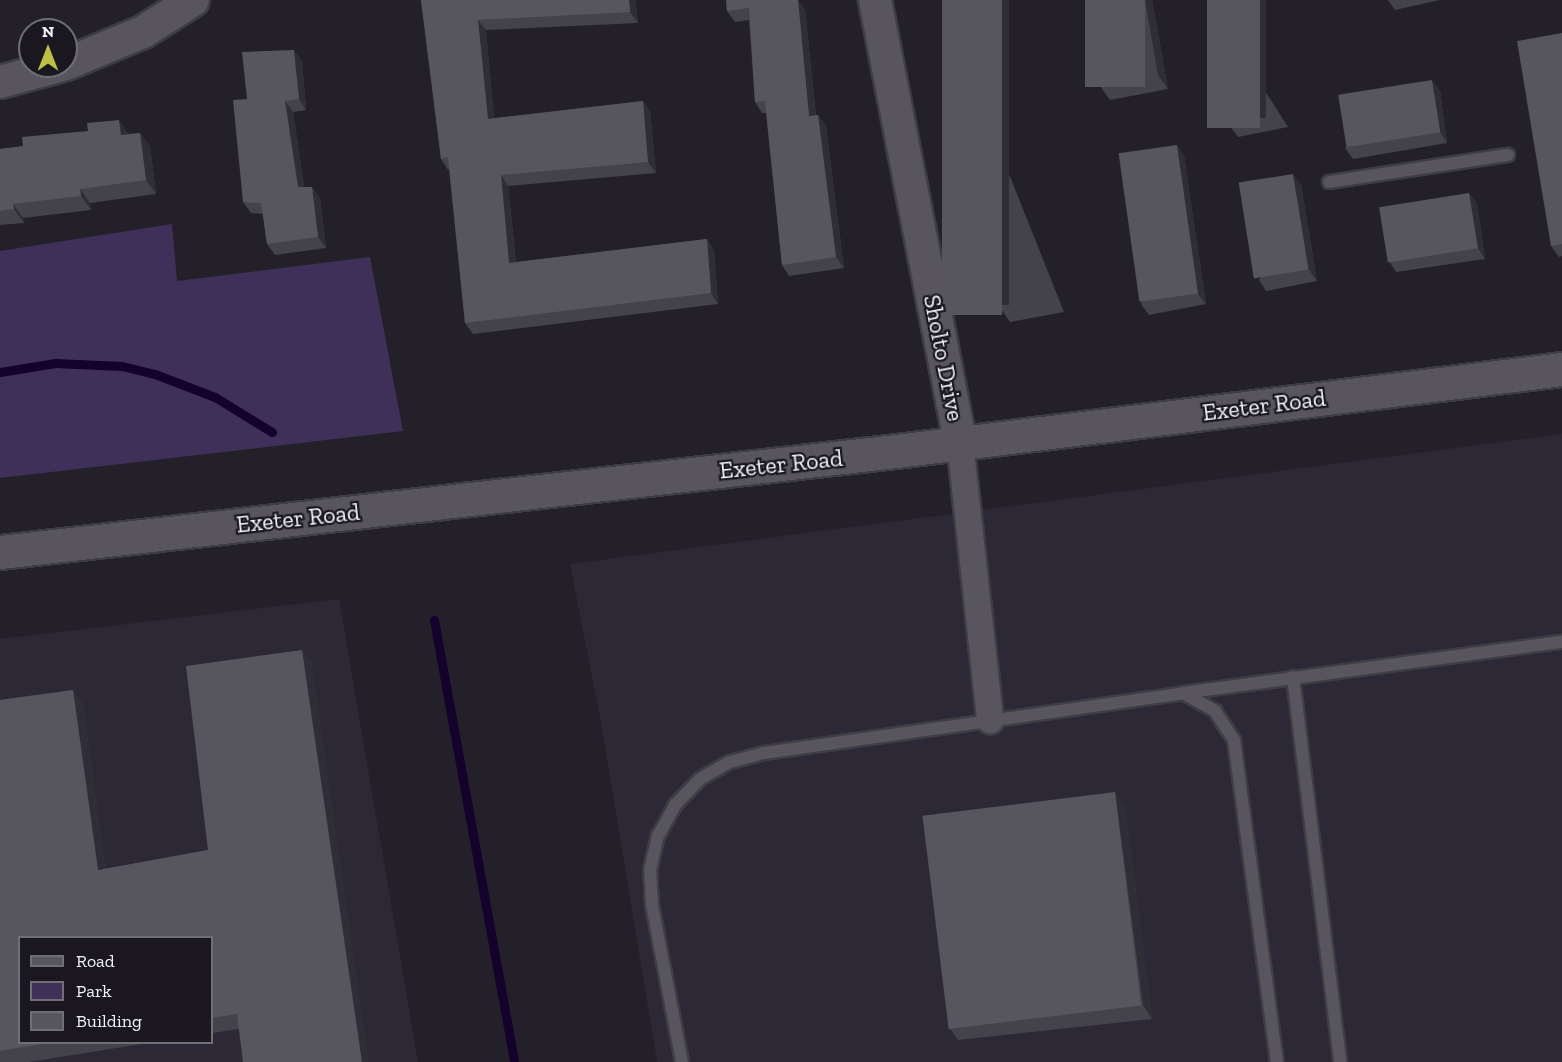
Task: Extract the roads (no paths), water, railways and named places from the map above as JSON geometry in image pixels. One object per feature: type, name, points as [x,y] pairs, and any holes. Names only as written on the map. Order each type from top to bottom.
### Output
[{"type":"main road","name":"Exeter Road","points":[[0,552],[960,442],[1562,369]]},
{"type":"street","points":[[78,59],[143,32],[193,0]]},
{"type":"street","name":"Sholto Drive","points":[[875,0],[960,442],[990,720]]},
{"type":"street","points":[[0,82],[18,77]]},
{"type":"lane","points":[[1329,182],[1508,155]]},
{"type":"lane","points":[[682,1062],[652,905],[650,870],[658,836],[675,805],[700,779],[730,762],[764,753],[990,720],[1562,642]]},
{"type":"lane","points":[[1293,677],[1340,1062]]},
{"type":"lane","points":[[1183,693],[1215,711],[1234,740],[1277,1062]]},
{"type":"waterway","points":[[0,372],[55,363],[122,366],[155,374],[215,397],[272,432]]},
{"type":"waterway","points":[[434,620],[514,1062]]}]
